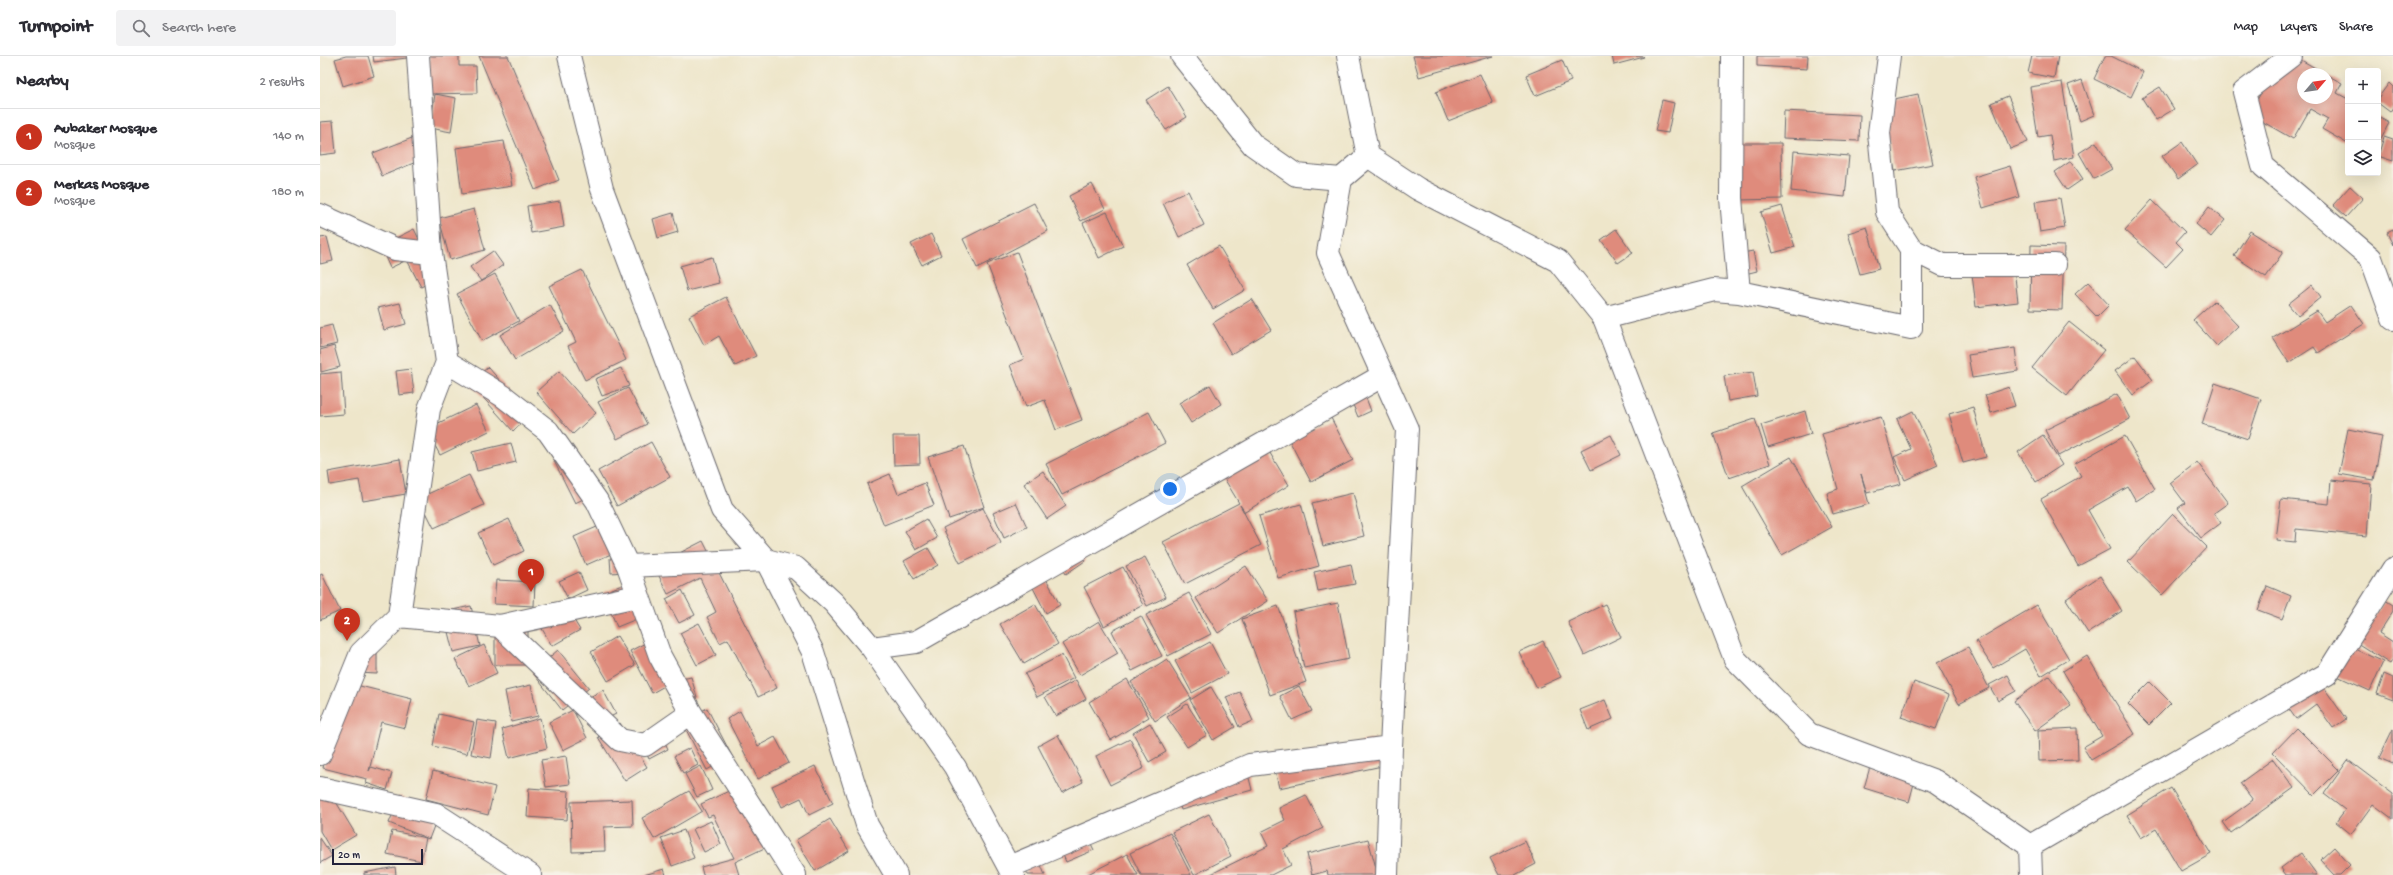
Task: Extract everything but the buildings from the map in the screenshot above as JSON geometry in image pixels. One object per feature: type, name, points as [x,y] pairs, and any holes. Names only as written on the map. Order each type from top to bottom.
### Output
[{"type":"street","points":[[320,754],[361,653],[398,616],[429,409],[447,362],[431,253],[418,56]]},
{"type":"street","points":[[569,56],[602,188],[722,510],[766,560],[813,652],[868,825],[896,875]]},
{"type":"street","points":[[1182,56],[1253,145],[1296,175],[1341,179]]},
{"type":"street","points":[[1348,56],[1368,156],[1418,189],[1558,262],[1604,318],[1735,659],[1809,734],[1935,781],[2030,846]]},
{"type":"street","points":[[1732,56],[1731,198],[1739,292]]},
{"type":"street","points":[[1889,56],[1879,133],[1887,212],[1911,249],[1943,265],[2055,265]]},
{"type":"street","points":[[2291,56],[2244,92],[2263,166],[2371,258],[2393,319]]},
{"type":"street","points":[[1368,156],[1341,179],[1328,253],[1407,429],[1391,747],[1387,875]]},
{"type":"street","points":[[320,215],[394,249],[431,253]]},
{"type":"street","points":[[1604,318],[1714,290],[1739,292],[1911,328],[1911,249]]},
{"type":"street","points":[[447,362],[503,396],[548,430],[597,501],[628,566],[637,596],[660,656],[691,713],[795,875]]},
{"type":"street","points":[[872,648],[916,642],[1382,376]]},
{"type":"street","points":[[628,566],[766,560],[796,568],[834,603],[872,648],[955,767],[1011,871],[1250,766],[1391,747]]},
{"type":"street","points":[[2030,846],[2327,674],[2393,569]]},
{"type":"street","points":[[398,616],[500,626],[637,596]]},
{"type":"street","points":[[500,626],[620,740],[645,745],[691,713]]},
{"type":"street","points":[[320,788],[436,814],[496,865],[530,875]]},
{"type":"street","points":[[2030,846],[2031,875]]},
{"type":"place","name":"Aubaker Mosque","points":[[531,592]]},
{"type":"place","name":"Merkas Mosque","points":[[347,641]]}]
